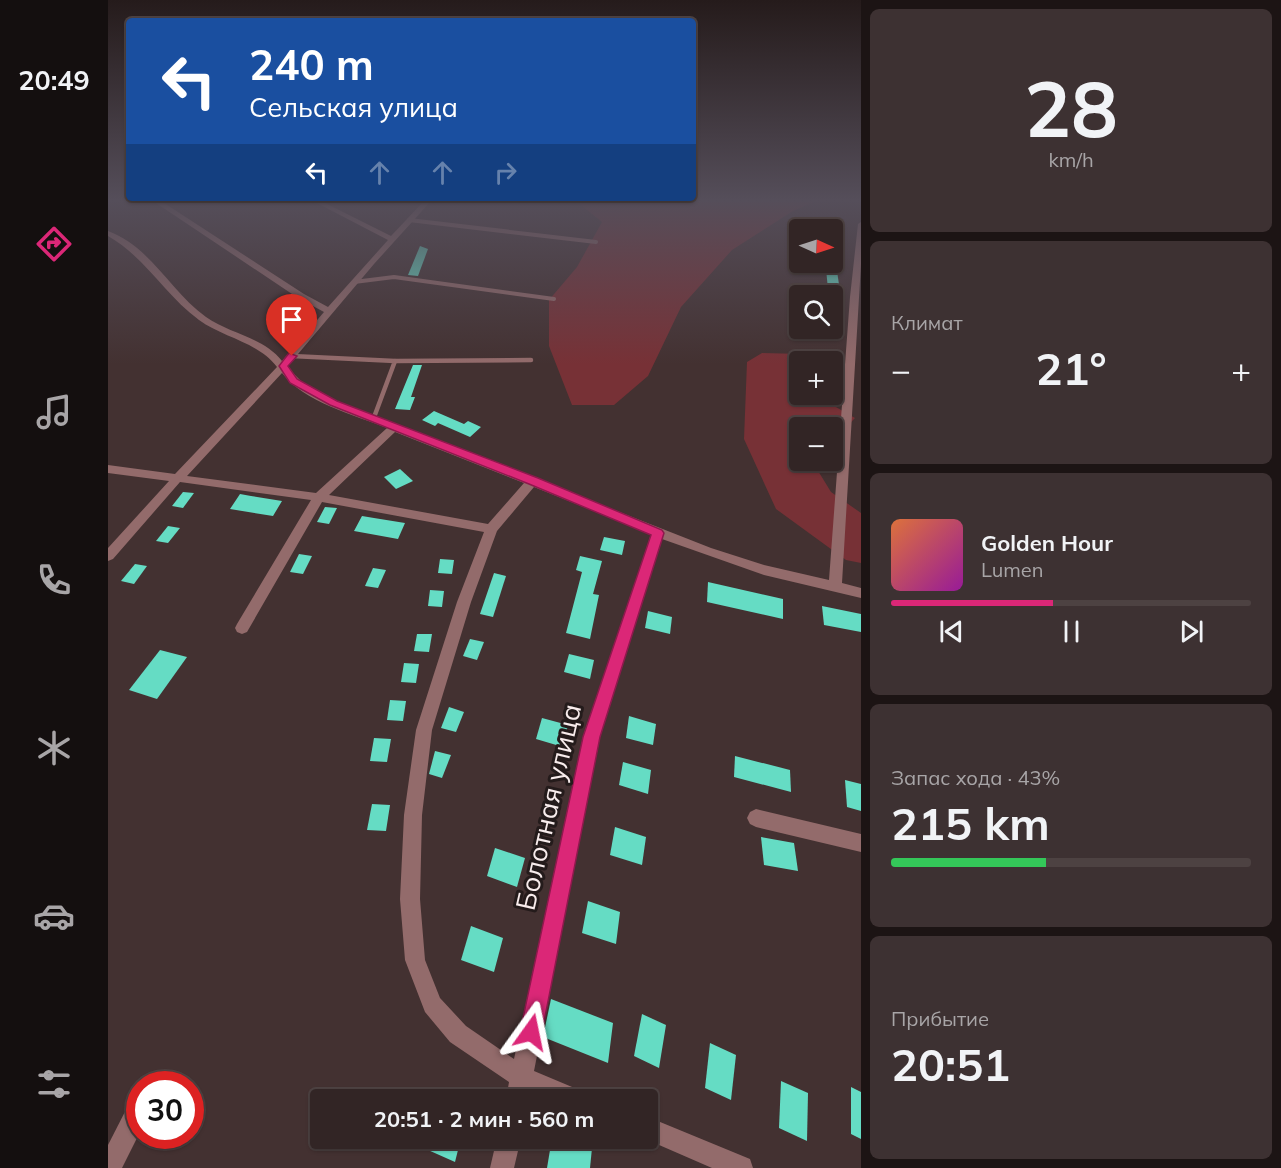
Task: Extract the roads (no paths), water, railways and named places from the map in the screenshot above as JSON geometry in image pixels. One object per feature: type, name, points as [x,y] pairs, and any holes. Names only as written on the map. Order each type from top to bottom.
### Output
[{"type":"street","points":[[141,256],[158,276],[198,315],[267,350],[284,366],[294,381],[333,403],[533,481],[658,533],[764,570],[861,593]]},
{"type":"street","points":[[239,256],[301,296],[329,311]]},
{"type":"street","points":[[108,556],[284,366],[377,256]]},
{"type":"street","points":[[836,587],[860,256]]},
{"type":"street","points":[[242,628],[319,497],[393,428]]},
{"type":"street","points":[[108,469],[176,480],[319,497],[491,529]]},
{"type":"street","points":[[533,481],[491,529],[464,602],[424,730],[413,815],[410,899],[415,960],[432,1005],[458,1034],[522,1077],[550,1089]]},
{"type":"street","name":"Болотная улица","points":[[519,1089],[592,737],[658,533]]},
{"type":"street","points":[[756,818],[861,843]]},
{"type":"street","points":[[658,1133],[741,1168]]},
{"type":"street","points":[[109,1168],[126,1134]]},
{"type":"street","points":[[502,1168],[506,1149]]},
{"type":"lane","points":[[354,282],[394,277],[554,299]]},
{"type":"lane","points":[[292,356],[395,361],[531,360]]},
{"type":"lane","points":[[373,420],[395,361]]}]
